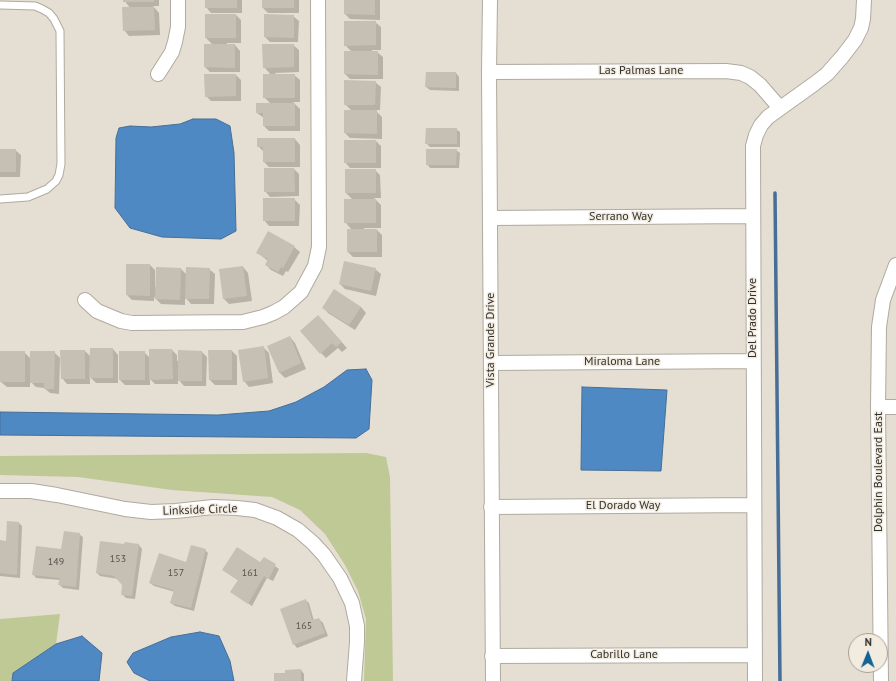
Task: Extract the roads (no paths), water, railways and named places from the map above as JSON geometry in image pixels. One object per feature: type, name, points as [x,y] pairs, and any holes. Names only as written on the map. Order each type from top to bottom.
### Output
[{"type":"street","points":[[158,74],[172,52],[175,42],[178,27],[178,0]]},
{"type":"street","points":[[85,300],[97,311],[121,320],[132,322],[238,322],[252,320],[273,313],[284,307],[301,292],[315,266],[319,247],[318,0]]},
{"type":"street","name":"Vista Grande Drive","points":[[490,0],[489,72],[493,681]]},
{"type":"street","name":"Del Prado Drive","points":[[756,681],[753,146],[761,125],[768,117],[827,74],[842,58],[855,40],[861,28],[864,19],[864,0]]},
{"type":"street","name":"Las Palmas Lane","points":[[489,72],[726,70],[741,73],[760,84],[780,108]]},
{"type":"street","name":"Serrano Way","points":[[490,218],[753,216]]},
{"type":"street","name":"Dolphin Boulevard East","points":[[881,681],[878,407],[880,328],[881,314],[887,287],[896,265]]},
{"type":"street","name":"Miraloma Lane","points":[[491,363],[754,361]]},
{"type":"street","points":[[878,407],[896,407]]},
{"type":"street","name":"Linkside Circle","points":[[0,491],[31,491],[125,509],[151,512],[213,507],[237,508],[255,510],[277,518],[298,530],[324,555],[340,578],[352,603],[357,626],[354,681]]},
{"type":"street","name":"El Dorado Way","points":[[491,507],[754,506]]},
{"type":"street","name":"Cabrillo Lane","points":[[492,656],[755,655]]},
{"type":"lane","points":[[0,5],[35,6],[49,13],[60,31],[61,40],[61,164],[56,181],[47,189],[28,197],[0,199]]},
{"type":"water","points":[[193,119],[216,119],[230,126],[234,153],[236,231],[221,239],[162,237],[130,228],[115,208],[116,138],[119,128],[130,126],[151,127],[180,124]]},
{"type":"water","points":[[366,369],[372,380],[369,429],[356,438],[0,435],[0,412],[218,415],[269,411],[296,402],[324,387],[347,370]]},
{"type":"water","points":[[582,387],[667,390],[661,471],[581,470]]},
{"type":"water","points":[[200,632],[219,636],[230,661],[234,681],[150,681],[134,673],[127,662],[133,653],[171,637]]},
{"type":"water","points":[[82,636],[102,653],[99,681],[12,681],[13,673],[56,644]]},
{"type":"waterway","points":[[775,193],[780,681]]}]
